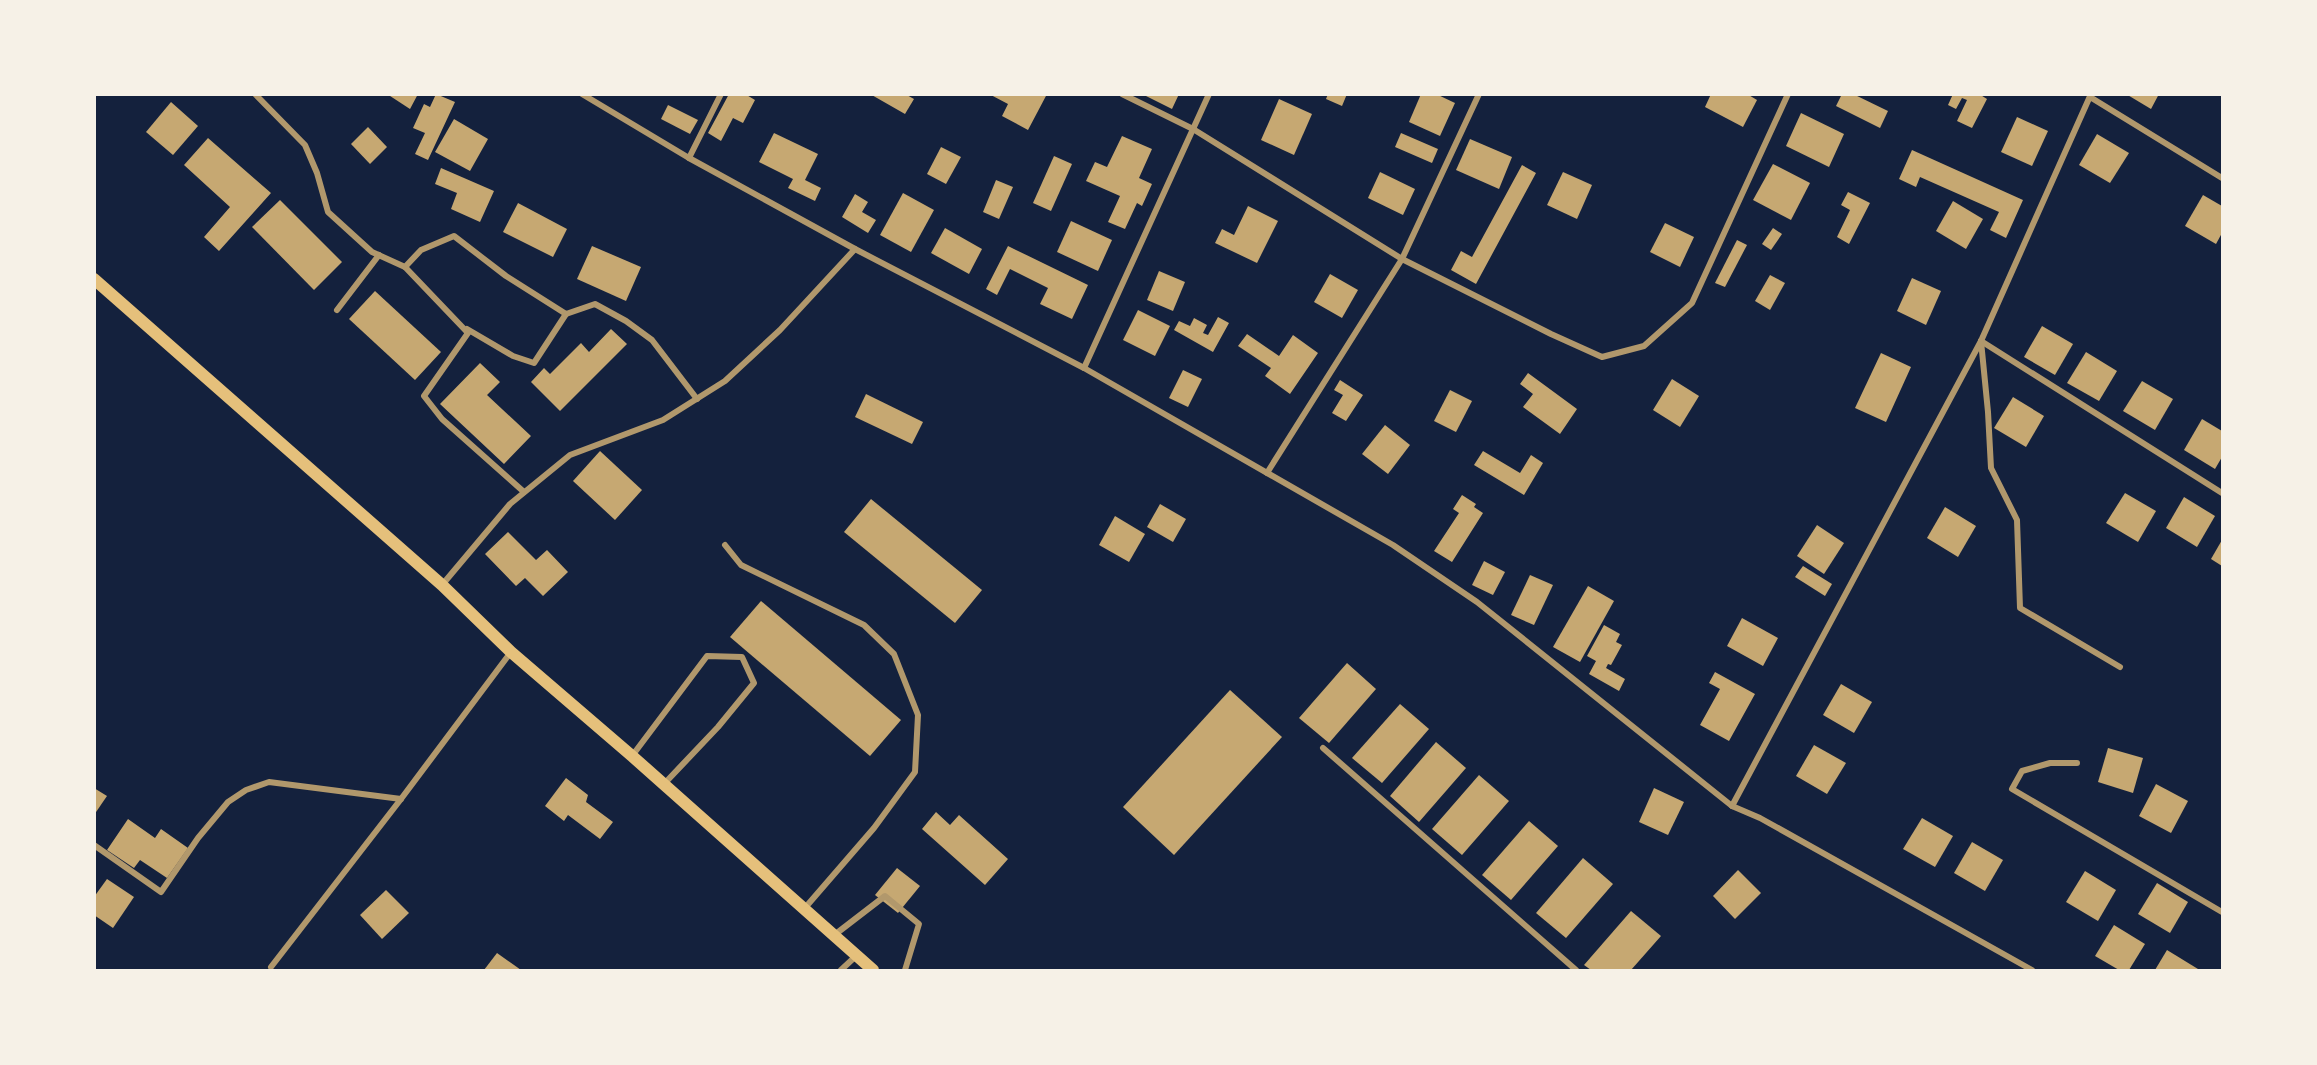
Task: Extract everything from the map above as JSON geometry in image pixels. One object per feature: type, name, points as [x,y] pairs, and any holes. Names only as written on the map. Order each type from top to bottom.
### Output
[{"type":"main road","points":[[94,279],[442,585],[511,652],[873,970]]},
{"type":"street","points":[[255,94],[304,145],[317,173],[328,212],[372,252],[405,267],[468,333],[424,396],[442,419],[524,492]]},
{"type":"street","points":[[582,94],[689,158],[855,249],[1084,368],[1393,545],[1476,602],[1732,806],[1760,818],[2032,970]]},
{"type":"street","points":[[689,158],[721,94]]},
{"type":"street","points":[[1122,94],[1193,129],[1402,259],[1602,357],[1644,346],[1692,303],[1788,94]]},
{"type":"street","points":[[1084,368],[1209,94]]},
{"type":"street","points":[[1267,473],[1402,259],[1479,94]]},
{"type":"street","points":[[1732,806],[1981,341],[2090,96],[2223,178]]},
{"type":"street","points":[[405,267],[421,250],[454,236],[506,276],[566,314]]},
{"type":"street","points":[[442,585],[510,504],[524,492],[570,455],[663,420],[724,381],[780,330],[855,249]]},
{"type":"street","points":[[337,310],[379,255]]},
{"type":"street","points":[[462,326],[513,356],[534,363],[566,314],[595,304],[626,321],[652,340],[697,399]]},
{"type":"street","points":[[1981,341],[2223,493]]},
{"type":"street","points":[[1981,341],[1991,468],[2017,520],[2020,608],[2120,667]]},
{"type":"street","points":[[725,545],[741,565],[864,625],[894,654],[918,715],[915,772],[874,828],[804,910]]},
{"type":"street","points":[[271,967],[401,800],[511,652]]},
{"type":"street","points":[[632,756],[707,656],[742,657],[754,683],[718,727],[663,784]]},
{"type":"street","points":[[1323,748],[1576,970]]},
{"type":"street","points":[[2076,763],[2050,763],[2022,771],[2012,789],[2223,912]]},
{"type":"street","points":[[94,845],[161,892],[198,838],[228,802],[246,790],[269,782],[401,800]]},
{"type":"street","points":[[833,936],[885,896],[919,924],[904,970]]},
{"type":"street","points":[[841,970],[856,956]]},
{"type":"building","points":[[387,94],[418,94],[410,109]]},
{"type":"building","points":[[436,94],[455,102],[428,160],[415,154],[425,133],[413,128],[424,104],[430,107]]},
{"type":"building","points":[[729,94],[745,94],[755,100],[743,123],[733,118],[721,141],[708,133]]},
{"type":"building","points":[[870,94],[905,94],[914,99],[905,114]]},
{"type":"building","points":[[989,94],[1047,94],[1028,130],[1002,116],[1008,104]]},
{"type":"building","points":[[1142,94],[1179,94],[1172,109]]},
{"type":"building","points":[[1328,94],[1347,94],[1342,106],[1326,99]]},
{"type":"building","points":[[1421,94],[1436,94],[1455,103],[1440,136],[1409,122]]},
{"type":"building","points":[[1711,94],[1747,94],[1757,100],[1743,127],[1705,107]]},
{"type":"building","points":[[1842,94],[1853,94],[1888,111],[1880,128],[1836,106]]},
{"type":"building","points":[[1953,94],[1979,94],[1987,99],[1972,128],[1957,121],[1967,100],[1962,98],[1956,109],[1948,105]]},
{"type":"building","points":[[2126,94],[2159,94],[2151,109]]},
{"type":"building","points":[[1279,99],[1312,114],[1294,155],[1261,140]]},
{"type":"building","points":[[171,102],[198,126],[173,155],[146,132]]},
{"type":"building","points":[[668,105],[698,120],[690,134],[661,119]]},
{"type":"building","points":[[1801,113],[1844,134],[1829,167],[1786,146]]},
{"type":"building","points":[[2017,117],[2048,131],[2032,166],[2001,152]]},
{"type":"building","points":[[454,119],[488,139],[470,171],[435,152]]},
{"type":"building","points":[[368,127],[387,147],[370,164],[351,144]]},
{"type":"building","points":[[774,133],[818,154],[805,180],[821,188],[815,201],[788,188],[793,179],[759,162]]},
{"type":"building","points":[[1401,133],[1438,149],[1432,163],[1395,147]]},
{"type":"building","points":[[2097,134],[2129,153],[2110,183],[2079,165]]},
{"type":"building","points":[[1122,136],[1152,149],[1139,178],[1152,184],[1142,206],[1137,203],[1125,229],[1108,222],[1120,196],[1086,181],[1095,162],[1107,167]]},
{"type":"building","points":[[208,138],[271,193],[219,251],[204,237],[230,207],[184,165]]},
{"type":"building","points":[[1470,139],[1512,157],[1499,189],[1456,170]]},
{"type":"building","points":[[941,147],[961,157],[946,184],[927,174]]},
{"type":"building","points":[[1912,150],[2023,200],[2006,238],[1990,230],[1999,212],[1920,177],[1916,187],[1899,179]]},
{"type":"building","points":[[1054,156],[1072,164],[1051,211],[1033,203]]},
{"type":"building","points":[[1773,164],[1810,183],[1791,220],[1753,200]]},
{"type":"building","points":[[1522,165],[1536,173],[1476,284],[1451,270],[1461,251],[1472,257]]},
{"type":"building","points":[[441,168],[494,191],[480,222],[451,209],[457,193],[435,184]]},
{"type":"building","points":[[1380,172],[1415,189],[1403,215],[1368,198]]},
{"type":"building","points":[[1563,172],[1592,185],[1577,219],[1547,205]]},
{"type":"building","points":[[996,180],[1013,187],[999,219],[983,212]]},
{"type":"building","points":[[1848,192],[1870,203],[1849,244],[1837,237],[1850,210],[1841,205]]},
{"type":"building","points":[[903,193],[934,210],[911,252],[880,235]]},
{"type":"building","points":[[855,194],[868,202],[862,212],[876,220],[868,233],[842,217]]},
{"type":"building","points":[[2203,195],[2222,206],[2222,233],[2216,244],[2185,226]]},
{"type":"building","points":[[280,200],[342,262],[314,290],[252,227]]},
{"type":"building","points":[[1953,201],[1983,219],[1966,249],[1936,231]]},
{"type":"building","points":[[518,203],[567,229],[553,257],[503,232]]},
{"type":"building","points":[[1248,206],[1278,221],[1257,263],[1215,243],[1222,229],[1234,235]]},
{"type":"building","points":[[1071,221],[1112,240],[1098,271],[1057,252]]},
{"type":"building","points":[[1665,223],[1694,237],[1680,267],[1650,252]]},
{"type":"building","points":[[945,228],[982,249],[969,274],[931,253]]},
{"type":"building","points":[[1773,228],[1782,234],[1771,250],[1762,244]]},
{"type":"building","points":[[1737,240],[1747,245],[1725,287],[1715,283]]},
{"type":"building","points":[[592,246],[641,267],[626,301],[577,279]]},
{"type":"building","points":[[1008,246],[1088,285],[1072,319],[1040,304],[1048,288],[1010,269],[997,295],[986,289]]},
{"type":"building","points":[[1159,271],[1185,282],[1173,311],[1147,300]]},
{"type":"building","points":[[1330,274],[1358,290],[1342,318],[1314,302]]},
{"type":"building","points":[[1770,275],[1785,283],[1770,310],[1755,301]]},
{"type":"building","points":[[1912,278],[1941,291],[1926,325],[1897,311]]},
{"type":"building","points":[[375,291],[441,352],[415,380],[349,319]]},
{"type":"building","points":[[1138,310],[1170,326],[1155,356],[1123,340]]},
{"type":"building","points":[[1218,317],[1229,323],[1213,352],[1174,330],[1179,321],[1190,326],[1194,318],[1207,325],[1203,333],[1208,335]]},
{"type":"building","points":[[2042,326],[2073,344],[2055,375],[2024,357]]},
{"type":"building","points":[[611,329],[627,344],[560,411],[531,382],[544,368],[550,374],[581,343],[589,352]]},
{"type":"building","points":[[1247,334],[1279,356],[1293,335],[1318,353],[1290,394],[1265,376],[1271,368],[1238,346]]},
{"type":"building","points":[[2086,352],[2117,371],[2099,401],[2067,383]]},
{"type":"building","points":[[1881,353],[1911,367],[1886,422],[1855,408]]},
{"type":"building","points":[[480,363],[500,382],[487,395],[531,436],[504,464],[440,404]]},
{"type":"building","points":[[1183,370],[1202,379],[1188,407],[1169,398]]},
{"type":"building","points":[[1528,373],[1577,409],[1560,434],[1523,407],[1533,394],[1520,384]]},
{"type":"building","points":[[1672,379],[1699,396],[1680,427],[1653,410]]},
{"type":"building","points":[[1340,380],[1363,395],[1346,421],[1332,413],[1343,395],[1334,390]]},
{"type":"building","points":[[2142,381],[2173,399],[2155,430],[2123,411]]},
{"type":"building","points":[[1450,390],[1472,401],[1456,432],[1434,421]]},
{"type":"building","points":[[866,394],[923,422],[912,444],[855,417]]},
{"type":"building","points":[[2013,397],[2044,416],[2026,447],[1994,428]]},
{"type":"building","points":[[2202,419],[2222,431],[2222,457],[2215,469],[2184,450]]},
{"type":"building","points":[[1385,425],[1410,445],[1388,474],[1362,454]]},
{"type":"building","points":[[600,451],[642,490],[615,520],[573,481]]},
{"type":"building","points":[[1483,451],[1520,473],[1531,455],[1543,463],[1524,495],[1474,465]]},
{"type":"building","points":[[2125,493],[2156,511],[2138,542],[2106,523]]},
{"type":"building","points":[[1462,495],[1476,504],[1474,507],[1483,513],[1452,562],[1434,551],[1459,513],[1453,509]]},
{"type":"building","points":[[2184,497],[2215,516],[2197,547],[2166,528]]},
{"type":"building","points":[[871,499],[982,590],[955,623],[844,532]]},
{"type":"building","points":[[1160,504],[1186,519],[1173,542],[1147,527]]},
{"type":"building","points":[[1945,507],[1976,526],[1958,557],[1927,538]]},
{"type":"building","points":[[1115,516],[1145,534],[1129,562],[1099,545]]},
{"type":"building","points":[[1817,525],[1844,543],[1824,574],[1797,556]]},
{"type":"building","points":[[508,532],[536,560],[547,550],[568,572],[543,596],[525,578],[516,586],[485,554]]},
{"type":"building","points":[[2222,540],[2222,566],[2211,559]]},
{"type":"building","points":[[1484,561],[1505,572],[1493,595],[1472,585]]},
{"type":"building","points":[[1803,566],[1832,584],[1825,596],[1795,577]]},
{"type":"building","points":[[1530,575],[1553,585],[1534,625],[1511,615]]},
{"type":"building","points":[[1588,586],[1614,601],[1580,662],[1553,647]]},
{"type":"building","points":[[761,601],[901,720],[870,756],[730,637]]},
{"type":"building","points":[[1742,618],[1778,638],[1763,666],[1727,646]]},
{"type":"building","points":[[1604,625],[1620,634],[1616,642],[1622,645],[1611,665],[1608,664],[1606,668],[1625,679],[1619,691],[1589,674],[1596,661],[1587,656]]},
{"type":"building","points":[[1347,663],[1376,689],[1329,743],[1299,718]]},
{"type":"building","points":[[1715,672],[1755,694],[1729,741],[1700,725],[1720,689],[1709,683]]},
{"type":"building","points":[[1841,684],[1872,702],[1854,733],[1823,715]]},
{"type":"building","points":[[1230,690],[1282,737],[1174,855],[1123,807]]},
{"type":"building","points":[[1400,704],[1429,729],[1382,783],[1352,758]]},
{"type":"building","points":[[1436,742],[1466,768],[1419,822],[1390,796]]},
{"type":"building","points":[[1814,745],[1846,763],[1827,794],[1796,776]]},
{"type":"building","points":[[2108,748],[2143,758],[2133,793],[2098,782]]},
{"type":"building","points":[[1479,775],[1509,801],[1462,855],[1432,829]]},
{"type":"building","points":[[566,778],[588,795],[586,802],[613,822],[600,839],[568,815],[564,821],[545,806]]},
{"type":"building","points":[[2156,784],[2188,801],[2171,833],[2139,816]]},
{"type":"building","points":[[94,788],[107,796],[94,815]]},
{"type":"building","points":[[1654,788],[1684,802],[1668,835],[1639,822]]},
{"type":"building","points":[[936,812],[950,825],[959,815],[1008,859],[985,885],[922,829]]},
{"type":"building","points":[[1922,818],[1953,836],[1935,867],[1903,849]]},
{"type":"building","points":[[128,819],[155,838],[161,829],[188,848],[167,878],[140,860],[134,868],[107,850]]},
{"type":"building","points":[[1529,821],[1558,846],[1511,900],[1482,875]]},
{"type":"building","points":[[1972,842],[2003,860],[1985,891],[1954,873]]},
{"type":"building","points":[[1583,858],[1613,884],[1566,938],[1536,913]]},
{"type":"building","points":[[897,868],[920,886],[898,913],[875,895]]},
{"type":"building","points":[[1738,870],[1761,893],[1735,919],[1713,896]]},
{"type":"building","points":[[2085,871],[2116,890],[2098,921],[2066,902]]},
{"type":"building","points":[[107,879],[134,897],[113,928],[94,915],[94,897]]},
{"type":"building","points":[[2157,883],[2188,902],[2170,933],[2138,914]]},
{"type":"building","points":[[386,890],[409,913],[382,939],[360,915]]},
{"type":"building","points":[[1631,911],[1661,936],[1631,970],[1591,970],[1584,965]]},
{"type":"building","points":[[2114,925],[2145,944],[2129,970],[2119,970],[2095,956]]},
{"type":"building","points":[[2167,950],[2198,969],[2155,970]]},
{"type":"building","points":[[497,953],[521,970],[484,970]]}]
